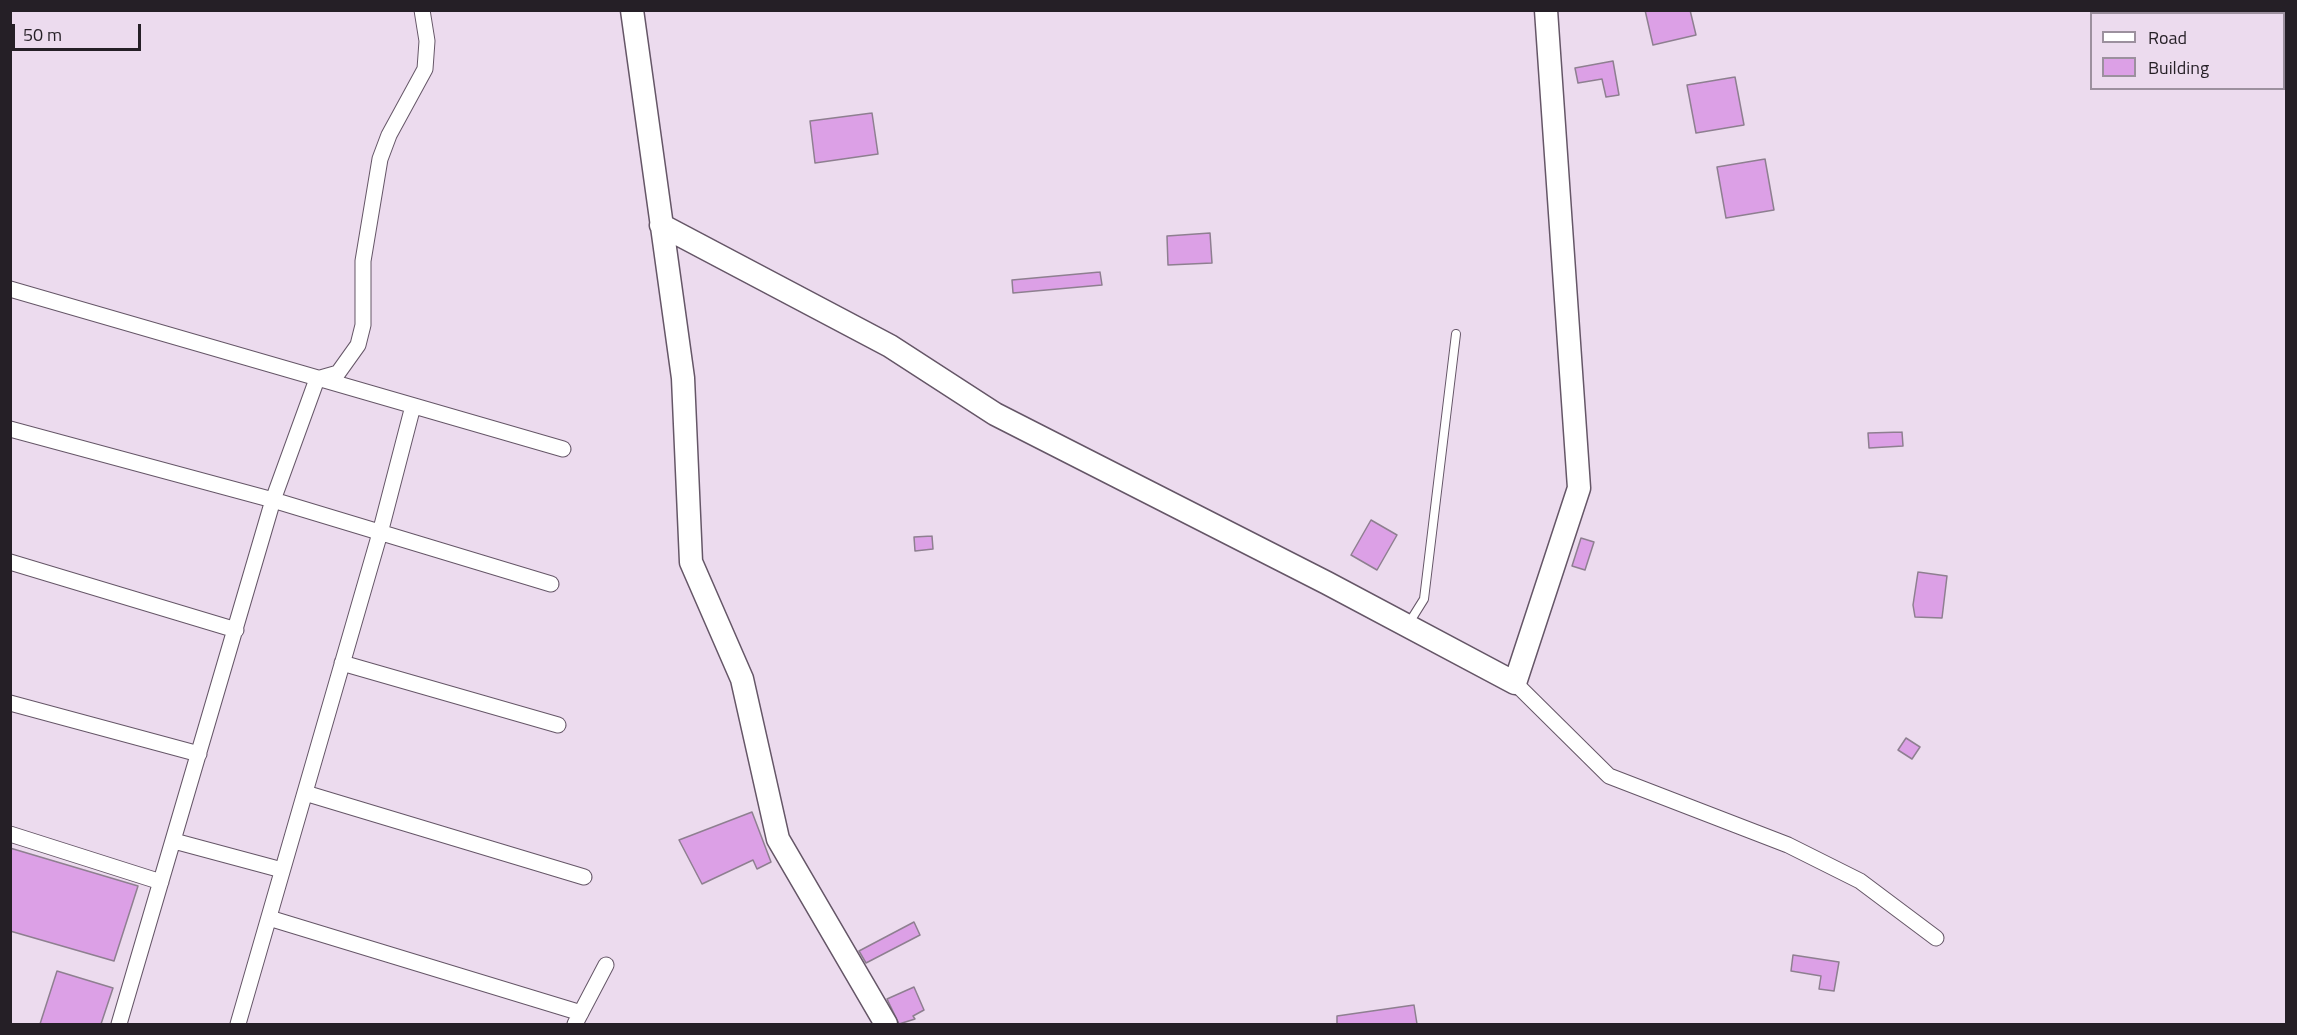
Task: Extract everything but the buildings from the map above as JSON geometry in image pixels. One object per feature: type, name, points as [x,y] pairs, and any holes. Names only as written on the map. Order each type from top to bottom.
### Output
[{"type":"street","points":[[317,379],[338,373],[358,345],[363,325],[363,261],[380,159],[389,135],[425,69],[427,41],[422,10]]},
{"type":"street","points":[[632,10],[683,378],[691,562],[742,679],[778,839],[886,1024]]},
{"type":"street","points":[[1515,683],[1579,488],[1546,10]]},
{"type":"street","points":[[662,225],[890,346],[995,414],[1327,583],[1515,683],[1609,776],[1788,845],[1860,881],[1936,938]]},
{"type":"street","points":[[10,289],[563,449]]},
{"type":"street","points":[[119,1024],[273,500],[317,379]]},
{"type":"street","points":[[238,1024],[380,533],[413,406]]},
{"type":"street","points":[[10,429],[273,500],[551,584]]},
{"type":"street","points":[[10,562],[236,630]]},
{"type":"street","points":[[342,663],[558,724]]},
{"type":"street","points":[[10,703],[199,754]]},
{"type":"street","points":[[305,793],[584,877]]},
{"type":"street","points":[[10,834],[161,882]]},
{"type":"street","points":[[174,841],[282,870]]},
{"type":"street","points":[[269,918],[578,1019],[606,965]]},
{"type":"lane","points":[[1407,627],[1424,599],[1456,334]]}]
